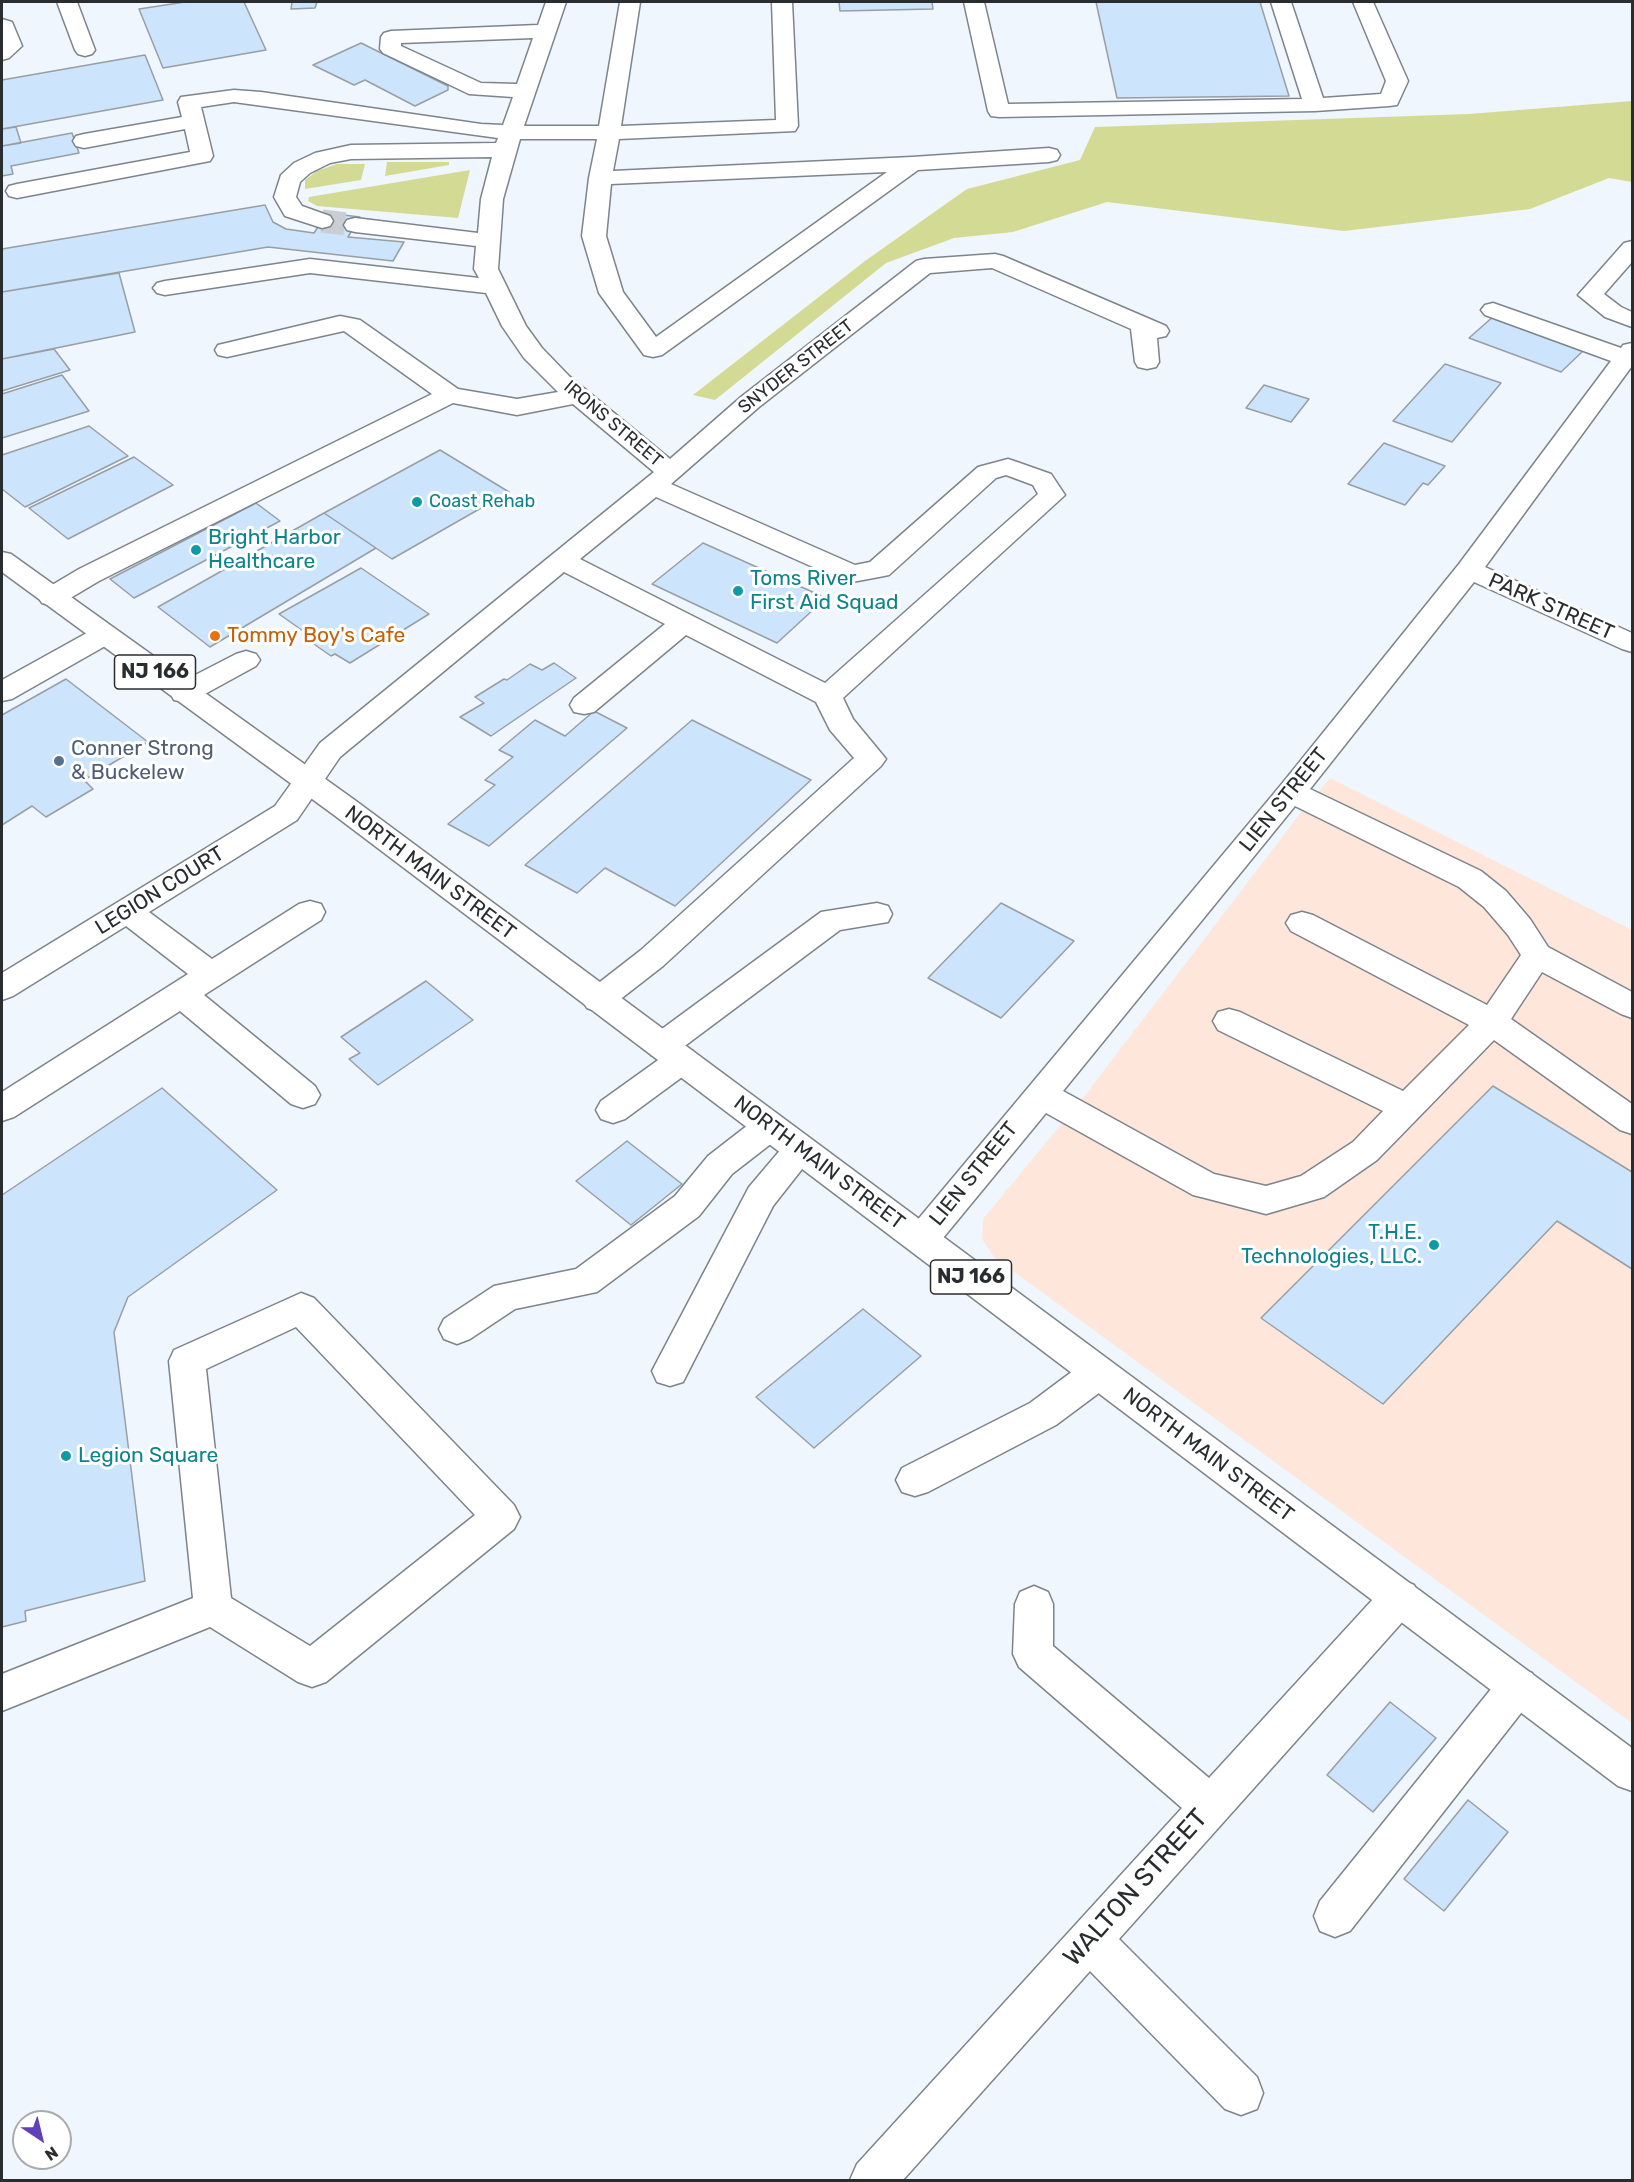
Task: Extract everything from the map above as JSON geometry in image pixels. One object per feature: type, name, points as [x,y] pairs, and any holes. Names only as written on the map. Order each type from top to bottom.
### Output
[{"type":"street","points":[[67,2],[85,50]]},
{"type":"street","name":"IRONS STREET","points":[[308,783],[330,750],[662,479],[533,352],[514,326],[486,269],[492,199],[507,141],[556,2]]},
{"type":"street","points":[[630,2],[600,178],[594,236],[611,293],[653,350],[912,164]]},
{"type":"street","points":[[322,220],[293,211],[285,197],[289,180],[302,168],[323,158],[351,152],[609,133],[788,126],[782,2]]},
{"type":"street","points":[[974,2],[999,111],[1315,105],[1389,100],[1397,81],[1364,2]]},
{"type":"street","points":[[1281,2],[1315,105]]},
{"type":"street","points":[[2,25],[5,26],[12,46],[2,54]]},
{"type":"street","points":[[524,91],[477,89],[390,49],[391,37],[546,31]]},
{"type":"street","points":[[16,191],[202,156],[189,102],[234,96],[261,98],[481,131],[507,141]]},
{"type":"street","points":[[84,141],[193,121]]},
{"type":"street","points":[[600,178],[912,164],[1049,155]]},
{"type":"street","points":[[355,225],[489,241]]},
{"type":"street","points":[[1632,248],[1590,295],[1613,312],[1632,320]]},
{"type":"street","name":"SNYDER STREET","points":[[662,479],[750,402],[924,266],[995,261],[1150,328],[1148,362]]},
{"type":"street","points":[[165,288],[310,266],[494,287]]},
{"type":"street","points":[[1493,310],[1629,354]]},
{"type":"street","points":[[227,350],[340,322],[351,325],[450,395],[517,407],[578,396]]},
{"type":"street","name":"LIEN STREET","points":[[922,1239],[1291,792],[1469,570],[1629,354]]},
{"type":"street","points":[[52,597],[89,575],[450,395]]},
{"type":"street","points":[[662,479],[852,574],[879,569],[987,472],[1008,467],[1042,480],[1052,495],[828,696]]},
{"type":"street","name":"NORTH MAIN STREET","points":[[2,560],[672,1053],[1632,1772]]},
{"type":"street","points":[[562,561],[828,696],[840,723],[872,759],[652,957],[598,1000]]},
{"type":"street","name":"PARK STREET","points":[[1469,570],[1632,643]]},
{"type":"street","points":[[584,705],[683,623]]},
{"type":"street","points":[[2,692],[104,635]]},
{"type":"street","points":[[184,693],[246,660]]},
{"type":"street","name":"LEGION COURT","points":[[2,988],[286,813],[308,783]]},
{"type":"street","points":[[1291,792],[1470,879],[1495,899],[1520,927],[1537,955],[1632,1006]]},
{"type":"street","points":[[127,911],[210,975]]},
{"type":"street","points":[[2,1108],[310,912]]},
{"type":"street","points":[[614,1110],[672,1053],[832,920],[878,914]]},
{"type":"street","points":[[1302,923],[1492,1022],[1632,1121]]},
{"type":"street","points":[[1040,1094],[1205,1185],[1266,1200],[1312,1187],[1365,1151],[1492,1022],[1537,955]]},
{"type":"street","points":[[181,993],[303,1095]]},
{"type":"street","points":[[1229,1021],[1407,1108]]},
{"type":"street","points":[[457,1329],[507,1296],[585,1282],[687,1206],[720,1166],[769,1127]]},
{"type":"street","points":[[670,1371],[760,1197],[800,1150]]},
{"type":"street","points":[[301,1308],[501,1517],[312,1669],[213,1608],[187,1361],[301,1308]]},
{"type":"street","points":[[915,1480],[1043,1414],[1098,1373]]},
{"type":"street","name":"WALTON STREET","points":[[873,2181],[1400,1597]]},
{"type":"street","points":[[1034,1605],[1033,1654],[1211,1806]]},
{"type":"street","points":[[2,1694],[213,1608]]},
{"type":"street","points":[[1335,1916],[1518,1686]]},
{"type":"street","points":[[1089,1940],[1241,2092]]},
{"type":"shaded area","points":[[1330,778],[1632,930],[1632,1723],[995,1258],[982,1239],[983,1219],[1086,1094],[1299,815]]},
{"type":"green space","points":[[1632,101],[1632,182],[1609,178],[1530,209],[1344,231],[1107,202],[1013,232],[954,238],[886,263],[715,400],[693,395],[865,261],[967,189],[1080,160],[1095,127],[1469,114]]},
{"type":"green space","points":[[387,162],[449,162],[449,165],[385,176]]},
{"type":"green space","points":[[337,164],[365,164],[361,180],[305,189],[305,180],[317,171]]},
{"type":"green space","points":[[470,170],[458,218],[317,206],[308,201],[309,197]]},
{"type":"building","points":[[185,2],[244,2],[266,50],[163,68],[139,9]]},
{"type":"building","points":[[292,2],[317,2],[315,8],[291,9]]},
{"type":"building","points":[[839,2],[932,2],[933,9],[840,11]]},
{"type":"building","points":[[1096,2],[1260,2],[1289,96],[1117,98]]},
{"type":"building","points":[[361,43],[448,86],[448,90],[415,106],[365,80],[354,85],[313,65]]},
{"type":"building","points":[[145,55],[163,100],[2,129],[2,80]]},
{"type":"building","points":[[16,127],[21,143],[2,146],[2,129]]},
{"type":"building","points":[[72,133],[79,153],[11,166],[13,174],[2,176],[2,146]]},
{"type":"building","points":[[265,205],[273,222],[286,229],[314,233],[327,213],[360,217],[348,237],[404,242],[393,261],[268,247],[2,292],[2,249]]},
{"type":"building","points":[[119,273],[135,332],[2,359],[2,292]]},
{"type":"building","points":[[1495,315],[1583,351],[1561,372],[1469,338]]},
{"type":"building","points":[[54,349],[70,370],[2,391],[2,359]]},
{"type":"building","points":[[1445,364],[1501,383],[1452,442],[1393,421]]},
{"type":"building","points":[[62,375],[89,411],[2,438],[2,394]]},
{"type":"building","points":[[1264,385],[1309,399],[1291,422],[1246,408]]},
{"type":"building","points":[[89,426],[128,456],[25,507],[2,489],[2,455]]},
{"type":"building","points":[[1384,443],[1445,466],[1428,485],[1423,483],[1405,505],[1348,484]]},
{"type":"building","name":"Coast Rehab","points":[[440,450],[509,492],[392,559],[324,513]]},
{"type":"building","points":[[134,457],[173,485],[68,539],[29,508]]},
{"type":"building","name":"Bright Harbor Healthcare","points":[[256,503],[280,521],[134,598],[110,579]]},
{"type":"building","points":[[324,513],[376,548],[210,647],[158,607]]},
{"type":"building","name":"Toms River First Aid Squad","points":[[703,543],[826,598],[777,643],[652,584]]},
{"type":"building","points":[[361,568],[429,614],[350,663],[335,654],[331,656],[308,640],[313,638],[279,614]]},
{"type":"building","points":[[554,663],[576,678],[491,736],[460,717],[484,703],[475,697],[504,679],[507,680],[530,664],[542,670]]},
{"type":"building","name":"Conner Strong & Buckelew","points":[[66,679],[148,742],[84,780],[93,789],[46,817],[32,806],[2,825],[2,715]]},
{"type":"building","points":[[594,711],[627,728],[489,846],[448,824],[495,785],[485,780],[513,757],[499,750],[535,720],[565,736]]},
{"type":"building","points":[[692,720],[811,780],[675,906],[605,868],[577,893],[525,865]]},
{"type":"building","points":[[1001,903],[1074,941],[1001,1018],[928,978]]},
{"type":"building","points":[[426,981],[473,1020],[378,1085],[349,1059],[360,1053],[341,1037]]},
{"type":"building","name":"T.H.E. Technologies, LLC.","points":[[1493,1086],[1632,1172],[1632,1269],[1557,1221],[1383,1404],[1261,1318]]},
{"type":"building","name":"Legion Square","points":[[162,1088],[277,1190],[128,1297],[114,1332],[145,1581],[25,1611],[26,1621],[2,1627],[2,1195]]},
{"type":"building","points":[[627,1141],[682,1184],[631,1225],[576,1181]]},
{"type":"building","points":[[863,1309],[921,1356],[814,1448],[756,1397]]},
{"type":"building","points":[[1390,1702],[1436,1738],[1373,1812],[1327,1775]]},
{"type":"building","points":[[1468,1800],[1508,1832],[1444,1911],[1404,1879]]},
{"type":"tunnel","points":[[322,221],[355,225]]},
{"type":"place","name":"Coast Rehab","points":[[417,502]]},
{"type":"place","name":"Bright Harbor Healthcare","points":[[196,550]]},
{"type":"place","name":"Toms River First Aid Squad","points":[[738,591]]},
{"type":"place","name":"Tommy Boy's Cafe","points":[[215,636]]},
{"type":"place","name":"Conner Strong & Buckelew","points":[[59,761]]},
{"type":"place","name":"T.H.E. Technologies, LLC.","points":[[1434,1245]]},
{"type":"place","name":"Legion Square","points":[[66,1456]]}]
